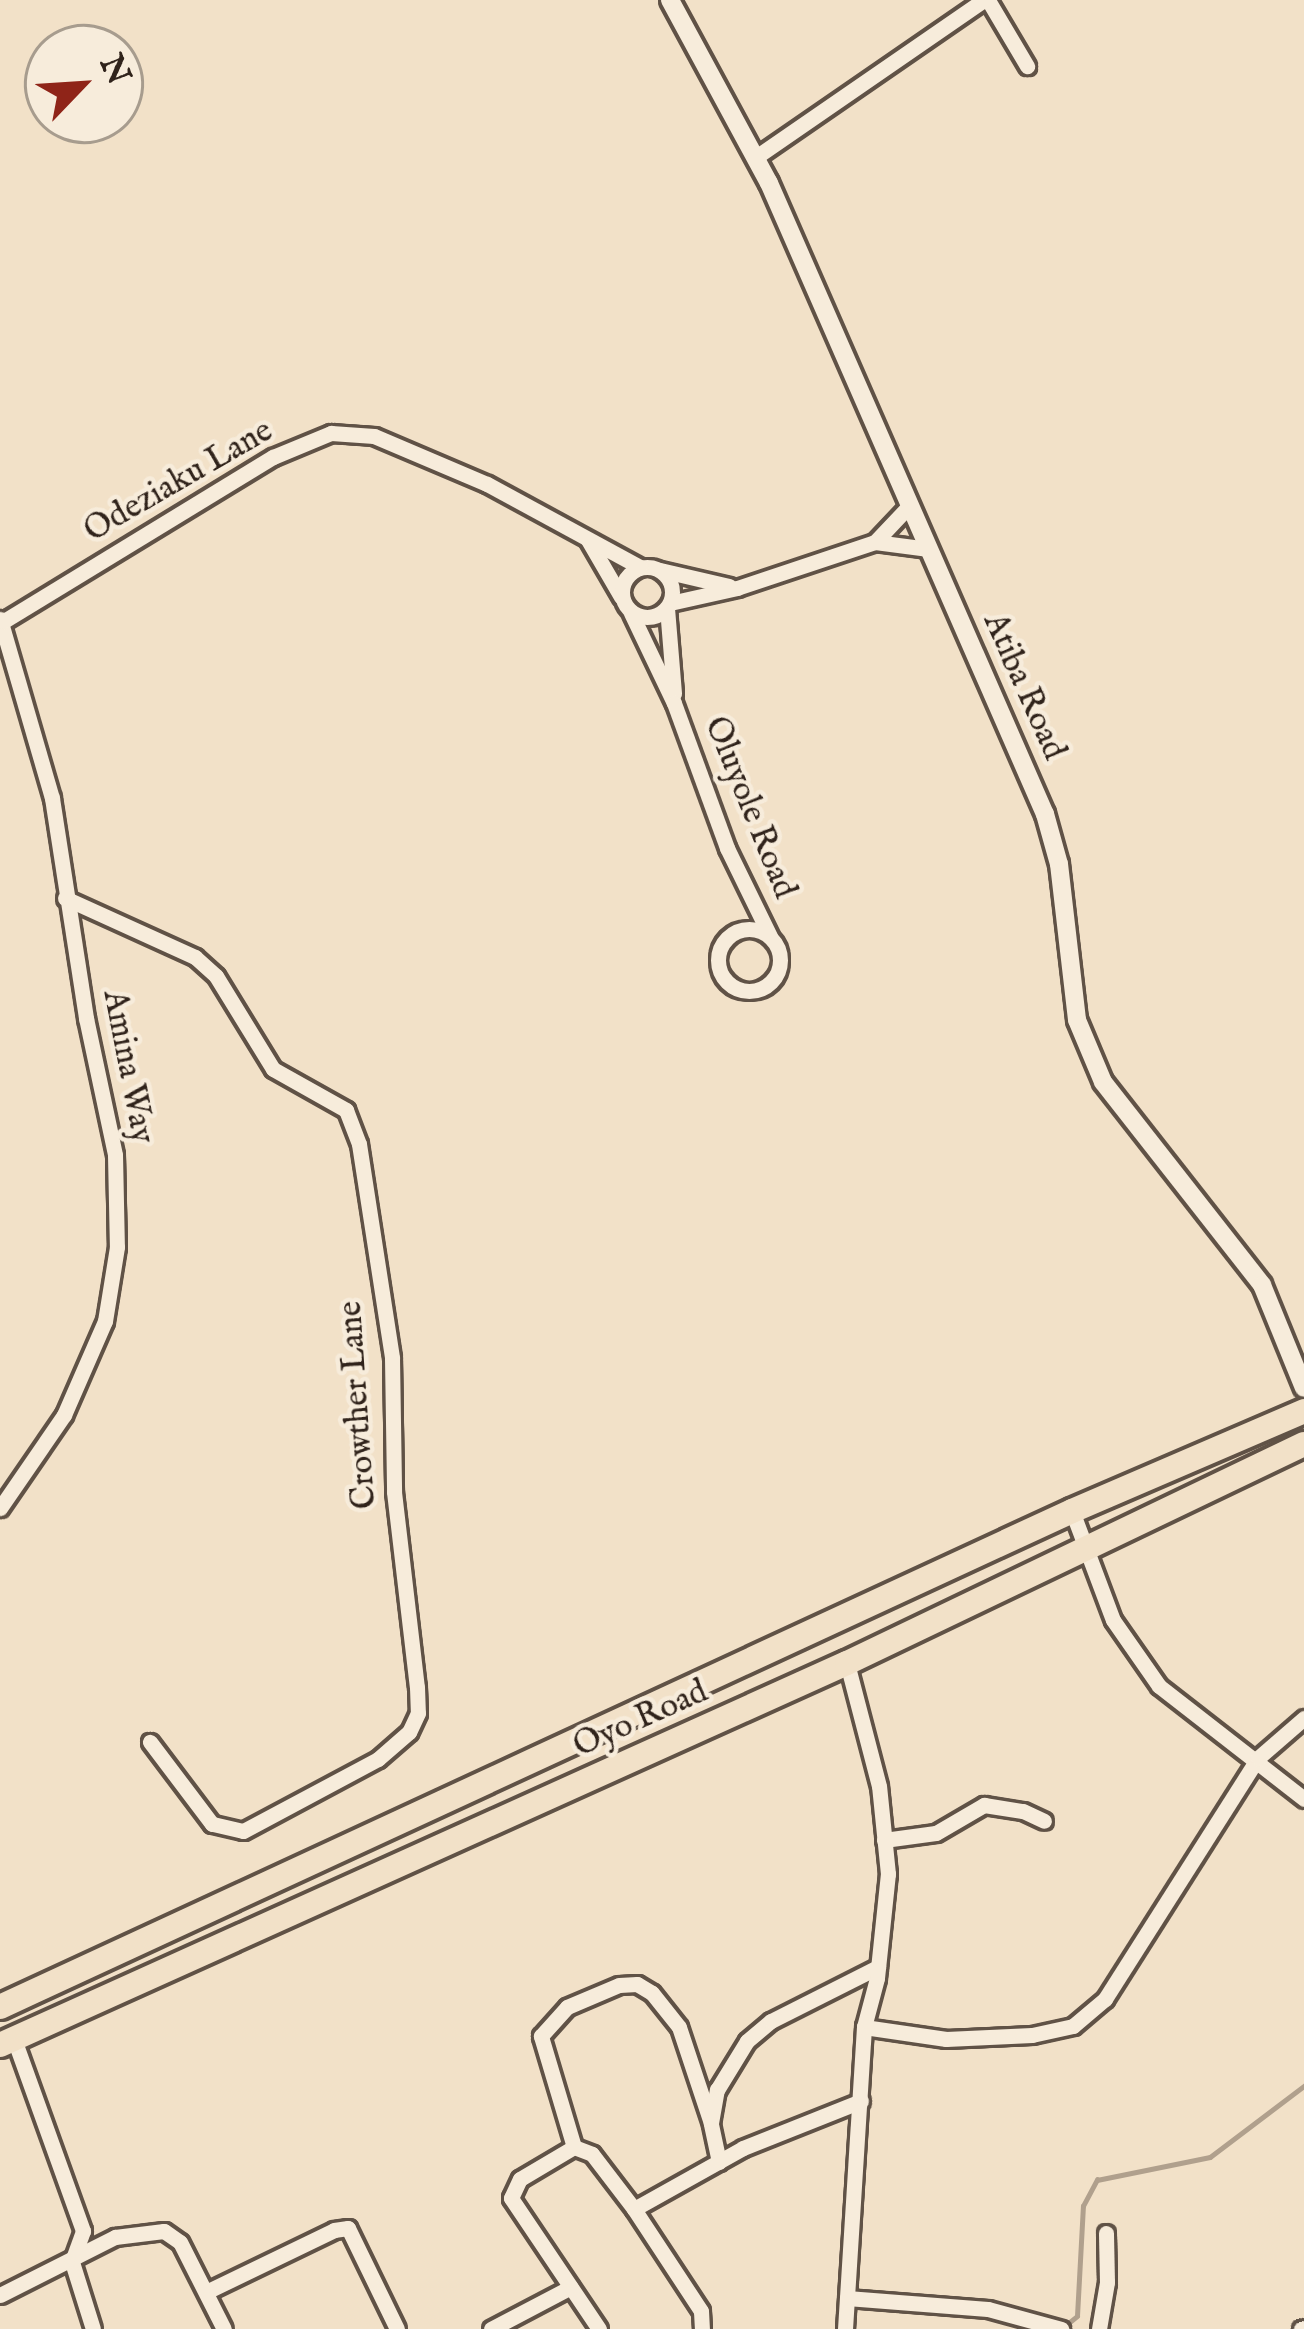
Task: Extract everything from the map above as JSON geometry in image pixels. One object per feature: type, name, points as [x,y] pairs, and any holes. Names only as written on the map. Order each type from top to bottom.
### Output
[{"type":"highway","name":"Oyo Road","points":[[0,2006],[1072,1511],[1304,1411]]},
{"type":"highway","name":"Oyo Road","points":[[7,2042],[848,1663],[1304,1444]]},
{"type":"street","name":"Atiba Road","points":[[670,0],[756,157],[1045,814],[1059,864],[1077,1020],[1103,1082],[1262,1285],[1304,1388]]},
{"type":"street","points":[[756,157],[986,0],[1027,66]]},
{"type":"street","name":"Odeziaku Lane","points":[[2,620],[273,457],[331,433],[374,436],[487,484],[640,566]]},
{"type":"street","points":[[875,542],[910,506]]},
{"type":"street","points":[[588,540],[632,613],[656,616],[669,605],[737,588],[875,542],[929,549]]},
{"type":"street","points":[[621,597],[625,578],[640,566],[737,588]]},
{"type":"street","points":[[660,570],[669,579],[669,605]]},
{"type":"street","name":"Oluyole Road","points":[[669,605],[674,703]]},
{"type":"street","name":"Oluyole Road","points":[[632,613],[674,703],[727,848],[770,936]]},
{"type":"street","name":"Amina Way","points":[[0,1508],[64,1415],[105,1321],[117,1247],[115,1155],[65,898],[52,798],[2,620]]},
{"type":"street","name":"Crowther Lane","points":[[65,898],[195,957],[215,976],[274,1069],[346,1110],[358,1144],[392,1358],[394,1492],[417,1700],[409,1732],[378,1759],[243,1832],[212,1824],[150,1742]]},
{"type":"street","points":[[747,928],[770,936],[781,958],[774,981],[752,992],[728,985],[717,963],[725,939],[747,928]]},
{"type":"street","points":[[1072,1511],[1113,1620],[1159,1686],[1304,1798]]},
{"type":"street","points":[[845,2329],[864,2027],[878,1967],[888,1874],[879,1786],[848,1663]]},
{"type":"street","points":[[864,2027],[946,2039],[1032,2035],[1073,2026],[1106,1999],[1258,1758],[1304,1718]]},
{"type":"street","points":[[884,1840],[936,1833],[984,1805],[1023,1811],[1044,1821]]},
{"type":"street","points":[[711,2123],[725,2069],[747,2041],[771,2021],[878,1967]]},
{"type":"street","points":[[574,2147],[541,2036],[568,2007],[619,1985],[637,1984],[652,1993],[679,2026],[719,2162]]},
{"type":"street","points":[[7,2042],[83,2230],[72,2262],[93,2329]]},
{"type":"street","points":[[634,2209],[719,2162],[861,2101]]},
{"type":"street","points":[[574,2147],[592,2154],[634,2209],[700,2312],[702,2329]]},
{"type":"street","points":[[574,2147],[520,2179],[511,2198],[598,2329]]},
{"type":"street","points":[[206,2292],[334,2230],[348,2228],[398,2329]]},
{"type":"street","points":[[0,2295],[115,2237],[164,2231],[181,2242],[224,2329]]},
{"type":"street","points":[[1099,2329],[1108,2282],[1106,2233]]},
{"type":"street","points":[[491,2329],[571,2287]]},
{"type":"street","points":[[847,2298],[988,2309],[1061,2329]]},
{"type":"waterway","points":[[1066,2325],[1077,2316],[1083,2206],[1097,2180],[1210,2157],[1304,2086]]}]
